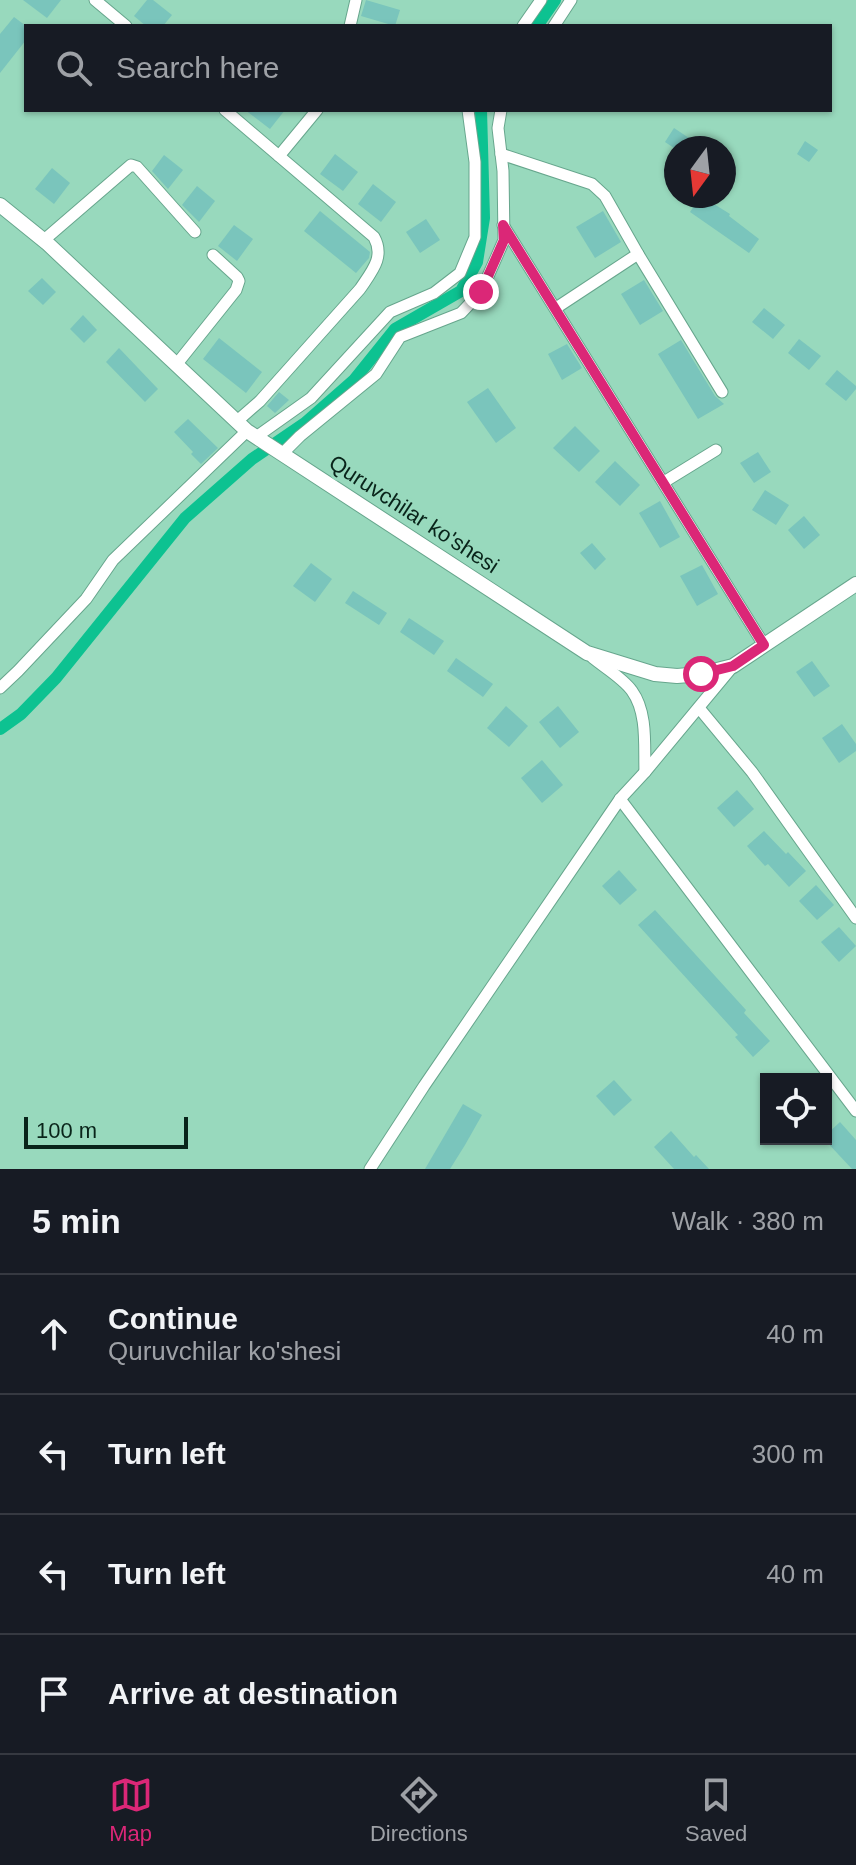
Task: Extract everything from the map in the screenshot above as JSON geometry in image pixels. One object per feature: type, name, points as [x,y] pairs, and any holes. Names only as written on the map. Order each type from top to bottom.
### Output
[{"type":"main road","name":"Quruvchilar ko'shesi","points":[[0,205],[44,240],[250,433],[587,653],[655,674],[677,676],[733,666],[856,584]]},
{"type":"street","points":[[95,0],[124,24]]},
{"type":"street","points":[[350,24],[356,0]]},
{"type":"street","points":[[524,24],[541,0]]},
{"type":"street","points":[[555,24],[571,0]]},
{"type":"street","points":[[227,112],[374,237],[379,247],[373,270],[360,289],[260,401],[250,433]]},
{"type":"street","points":[[279,156],[315,112]]},
{"type":"street","points":[[0,688],[86,599],[113,560],[250,433],[311,398],[390,312],[434,293],[460,273],[475,237],[475,162],[468,112]]},
{"type":"street","points":[[278,452],[376,374],[400,337],[461,313],[481,292],[504,240],[498,128],[501,112]]},
{"type":"street","points":[[501,154],[592,184],[605,196],[722,392]]},
{"type":"street","points":[[44,240],[131,165],[137,167],[195,232]]},
{"type":"street","points":[[503,225],[764,645]]},
{"type":"street","points":[[556,308],[638,254]]},
{"type":"street","points":[[176,365],[236,290],[237,277],[213,255]]},
{"type":"street","points":[[664,482],[716,450]]},
{"type":"street","points":[[587,653],[632,689],[640,705],[645,772]]},
{"type":"street","points":[[370,1169],[620,799],[733,666]]},
{"type":"street","points":[[699,708],[752,772],[856,918]]},
{"type":"street","points":[[620,799],[856,1111]]},
{"type":"building","points":[[23,0],[61,0],[47,18]]},
{"type":"building","points":[[147,0],[153,0],[172,15],[165,24],[144,24],[134,16]]},
{"type":"building","points":[[366,0],[400,10],[396,24],[361,16]]},
{"type":"building","points":[[14,17],[24,24],[24,43],[0,73],[0,34]]},
{"type":"building","points":[[248,112],[283,112],[270,129]]},
{"type":"building","points":[[674,128],[686,136],[669,136]]},
{"type":"building","points":[[805,141],[818,150],[809,162],[797,154]]},
{"type":"building","points":[[335,154],[358,172],[343,191],[320,174]]},
{"type":"building","points":[[164,155],[183,170],[168,189],[152,171]]},
{"type":"building","points":[[52,168],[70,183],[54,204],[35,189]]},
{"type":"building","points":[[373,184],[396,202],[381,222],[358,204]]},
{"type":"building","points":[[197,186],[215,201],[199,222],[182,205]]},
{"type":"building","points":[[693,208],[720,208],[759,239],[749,253],[690,212]]},
{"type":"building","points":[[320,211],[370,252],[369,258],[356,273],[304,231]]},
{"type":"building","points":[[603,211],[621,242],[595,258],[576,227]]},
{"type":"building","points":[[426,219],[440,240],[420,253],[406,232]]},
{"type":"building","points":[[234,225],[253,239],[237,261],[218,246]]},
{"type":"building","points":[[42,278],[56,292],[43,305],[28,291]]},
{"type":"building","points":[[644,280],[663,311],[640,325],[621,294]]},
{"type":"building","points":[[764,308],[785,325],[773,339],[752,322]]},
{"type":"building","points":[[83,315],[97,330],[84,343],[70,329]]},
{"type":"building","points":[[219,338],[262,372],[246,393],[203,359]]},
{"type":"building","points":[[799,339],[821,356],[809,370],[788,353]]},
{"type":"building","points":[[681,340],[715,396],[724,404],[698,419],[658,354]]},
{"type":"building","points":[[567,344],[582,368],[562,380],[548,354]]},
{"type":"building","points":[[119,348],[158,389],[145,402],[106,362]]},
{"type":"building","points":[[837,370],[856,386],[846,401],[825,384]]},
{"type":"building","points":[[488,388],[516,428],[496,443],[467,402]]},
{"type":"building","points":[[279,392],[289,400],[275,413],[267,406]]},
{"type":"building","points":[[188,419],[218,448],[201,464],[174,432]]},
{"type":"building","points":[[575,426],[600,451],[579,472],[553,448]]},
{"type":"building","points":[[758,452],[771,472],[754,483],[740,463]]},
{"type":"building","points":[[615,461],[640,485],[620,506],[595,482]]},
{"type":"building","points":[[765,490],[789,505],[776,525],[752,510]]},
{"type":"building","points":[[660,501],[680,537],[660,548],[639,513]]},
{"type":"building","points":[[804,516],[820,535],[804,549],[788,530]]},
{"type":"building","points":[[592,543],[606,559],[595,570],[580,553]]},
{"type":"building","points":[[311,563],[332,579],[315,602],[293,586]]},
{"type":"building","points":[[702,565],[718,594],[697,606],[680,576]]},
{"type":"building","points":[[353,591],[387,613],[379,625],[345,603]]},
{"type":"building","points":[[409,618],[444,641],[434,655],[400,632]]},
{"type":"building","points":[[456,658],[493,684],[483,697],[447,671]]},
{"type":"building","points":[[812,661],[830,686],[814,697],[796,672]]},
{"type":"building","points":[[506,706],[528,726],[509,747],[487,728]]},
{"type":"building","points":[[558,706],[579,732],[560,748],[539,722]]},
{"type":"building","points":[[842,724],[856,744],[856,751],[839,763],[822,738]]},
{"type":"building","points":[[542,760],[563,785],[542,803],[521,778]]},
{"type":"building","points":[[737,790],[754,809],[734,827],[717,808]]},
{"type":"building","points":[[764,831],[806,871],[789,887],[747,846]]},
{"type":"building","points":[[619,870],[637,890],[620,905],[602,886]]},
{"type":"building","points":[[816,885],[834,905],[817,920],[799,901]]},
{"type":"building","points":[[655,910],[746,1010],[744,1013],[770,1041],[753,1057],[735,1037],[738,1035],[638,925]]},
{"type":"building","points":[[839,927],[856,946],[839,962],[821,942]]},
{"type":"building","points":[[614,1080],[632,1100],[614,1116],[596,1096]]},
{"type":"building","points":[[463,1104],[482,1115],[465,1145],[450,1169],[425,1169]]},
{"type":"building","points":[[840,1122],[856,1140],[856,1169],[852,1169],[830,1145],[832,1129]]},
{"type":"building","points":[[671,1131],[709,1169],[674,1169],[654,1147]]},
{"type":"waterway","points":[[538,24],[555,0]]},
{"type":"waterway","points":[[0,729],[21,714],[56,678],[185,518],[252,459],[305,423],[354,380],[395,329],[461,291],[477,262],[484,218],[481,112]]},
{"type":"route","points":[[481,292],[504,240],[503,225],[764,645],[733,666],[701,674]]}]
